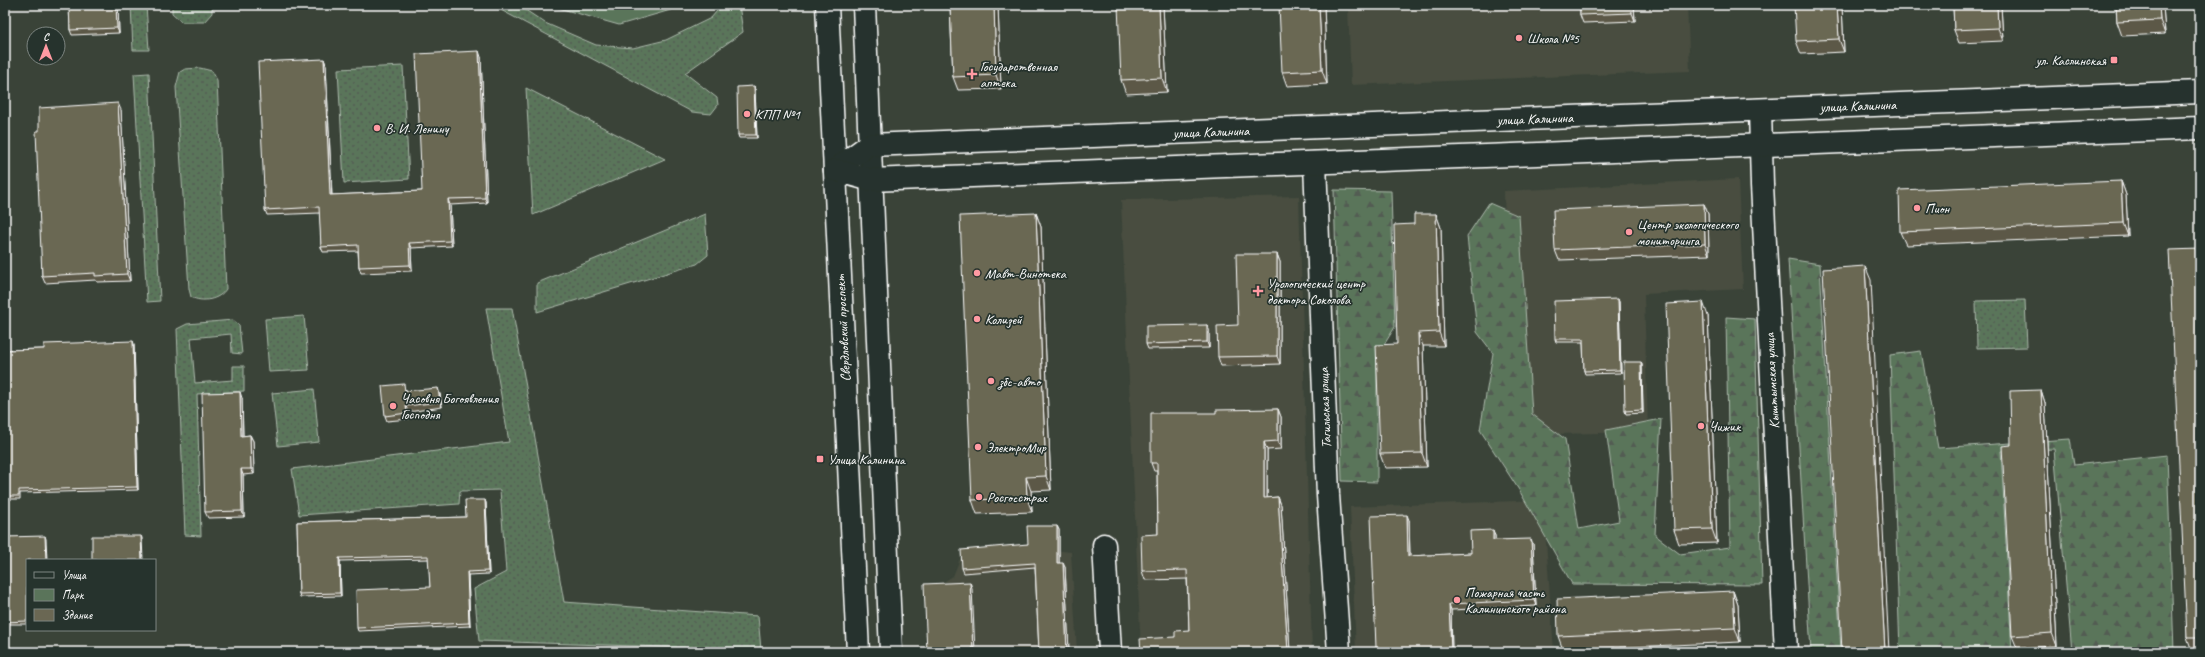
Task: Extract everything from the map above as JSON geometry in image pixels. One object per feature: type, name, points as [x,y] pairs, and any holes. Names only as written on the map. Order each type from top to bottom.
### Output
[{"type":"main road","name":"Свердловский проспект","points":[[827,5],[858,652]]},
{"type":"main road","points":[[864,5],[891,652]]},
{"type":"main road","name":"улица Калинина","points":[[869,145],[2200,92]]},
{"type":"main road","name":"Кыштымская улица","points":[[1760,110],[1786,652]]},
{"type":"main road","points":[[835,170],[871,180],[2200,128]]},
{"type":"main road","points":[[835,170],[869,145]]},
{"type":"main road","name":"Тагильская улица","points":[[1315,163],[1328,496],[1339,652]]},
{"type":"main road","points":[[1104,545],[1110,652]]},
{"type":"shaded area","name":"Школа №5","points":[[1348,5],[1687,5],[1690,71],[1351,85]]},
{"type":"shaded area","points":[[1738,179],[1743,289],[1644,294],[1648,432],[1510,435],[1504,191]]},
{"type":"shaded area","points":[[1299,196],[1312,652],[1141,652],[1121,200]]},
{"type":"shaded area","points":[[1543,500],[1554,652],[1356,652],[1350,507]]},
{"type":"shaded area","points":[[1035,548],[1071,552],[1077,652],[942,652],[939,585],[953,576],[962,554]]},
{"type":"green space","points":[[131,5],[146,5],[149,50],[133,50]]},
{"type":"green space","points":[[172,5],[212,5],[212,13],[204,22],[182,22],[172,13]]},
{"type":"green space","points":[[498,5],[518,5],[545,23],[596,45],[633,48],[666,40],[711,18],[722,5],[739,5],[743,32],[685,73],[717,98],[718,105],[711,114],[692,112],[497,8]]},
{"type":"green space","points":[[548,5],[688,5],[619,25]]},
{"type":"green space","points":[[403,66],[409,179],[344,183],[338,69]]},
{"type":"green space","points":[[200,68],[212,71],[217,80],[226,289],[219,296],[205,300],[191,297],[189,289],[176,87],[180,72],[185,69]]},
{"type":"green space","points":[[149,73],[160,301],[147,302],[134,74]]},
{"type":"green space","points":[[526,88],[665,159],[533,215]]},
{"type":"green space","points":[[1334,190],[1391,191],[1395,327],[1377,356],[1377,482],[1342,481]]},
{"type":"green space","points":[[1489,203],[1519,216],[1532,414],[1565,439],[1579,529],[1619,521],[1606,430],[1661,419],[1655,535],[1680,554],[1730,547],[1726,317],[1755,319],[1762,585],[1572,584],[1519,490],[1480,430],[1493,353],[1477,332],[1467,236]]},
{"type":"green space","points":[[705,214],[708,255],[697,264],[537,312],[537,283]]},
{"type":"green space","points":[[1788,259],[1820,264],[1841,652],[1811,652]]},
{"type":"green space","points":[[2025,300],[2027,347],[1977,348],[1976,301]]},
{"type":"green space","points":[[486,308],[512,308],[564,602],[758,616],[761,650],[479,641],[474,589],[506,572],[500,490],[460,491],[459,504],[299,515],[292,469],[509,442]]},
{"type":"green space","points":[[304,316],[309,370],[269,372],[265,319]]},
{"type":"green space","points":[[233,320],[239,325],[242,354],[232,353],[231,334],[191,338],[195,383],[233,380],[233,366],[244,366],[244,391],[197,394],[201,536],[185,535],[177,329],[187,324]]},
{"type":"green space","points":[[1921,351],[1938,448],[2070,439],[2074,465],[2167,455],[2174,652],[2072,652],[2054,449],[2001,451],[2012,652],[1900,652],[1890,355]]},
{"type":"green space","points":[[314,389],[319,442],[278,446],[272,393]]},
{"type":"building","points":[[69,5],[116,5],[117,28],[70,30]]},
{"type":"building","points":[[950,5],[994,5],[996,75],[953,77]]},
{"type":"building","points":[[1118,5],[1159,5],[1162,78],[1121,80]]},
{"type":"building","points":[[1279,5],[1319,5],[1322,70],[1282,72]]},
{"type":"building","points":[[1580,5],[1631,5],[1632,13],[1580,15]]},
{"type":"building","points":[[1794,5],[1837,5],[1839,39],[1796,41]]},
{"type":"building","points":[[1953,5],[1997,5],[1998,28],[1954,30]]},
{"type":"building","points":[[2116,5],[2159,5],[2160,20],[2117,22]]},
{"type":"building","points":[[479,51],[485,198],[448,199],[450,241],[409,243],[410,265],[359,267],[358,245],[321,247],[319,207],[265,210],[258,62],[324,59],[330,195],[422,191],[416,54]]},
{"type":"building","name":"КПП №1","points":[[754,86],[756,135],[738,135],[737,87]]},
{"type":"building","points":[[118,103],[127,274],[95,276],[95,273],[42,276],[36,131],[39,131],[39,108]]},
{"type":"building","points":[[2121,181],[2123,223],[1900,232],[1899,190]]},
{"type":"building","points":[[1704,204],[1705,244],[1555,250],[1553,210]]},
{"type":"building","points":[[1036,213],[1046,476],[1026,477],[1027,498],[972,500],[960,216]]},
{"type":"building","points":[[1414,214],[1436,214],[1439,332],[1418,333],[1422,453],[1380,454],[1376,345],[1397,344],[1394,225],[1414,224]]},
{"type":"building","points":[[2200,249],[2200,637],[2187,637],[2169,250]]},
{"type":"building","points":[[1236,254],[1277,254],[1277,356],[1218,357],[1217,326],[1238,325]]},
{"type":"building","points":[[1865,266],[1885,652],[1842,652],[1823,269]]},
{"type":"building","points":[[1618,299],[1620,370],[1584,371],[1583,339],[1555,339],[1554,301]]},
{"type":"building","points":[[1703,302],[1712,529],[1674,530],[1666,304]]},
{"type":"building","points":[[1207,325],[1207,342],[1146,344],[1146,326]]},
{"type":"building","points":[[133,341],[137,487],[19,490],[19,496],[5,496],[5,350],[44,349],[44,344]]},
{"type":"building","points":[[1624,362],[1641,362],[1642,410],[1625,411]]},
{"type":"building","points":[[404,384],[405,391],[438,388],[440,402],[406,406],[407,413],[385,416],[382,386]]},
{"type":"building","points":[[2041,390],[2052,633],[2012,636],[2002,446],[2011,445],[2010,391]]},
{"type":"building","points":[[240,392],[241,436],[250,435],[251,469],[241,469],[242,511],[205,512],[202,393]]},
{"type":"building","points":[[1278,409],[1278,441],[1264,442],[1264,498],[1278,497],[1288,652],[1141,652],[1140,639],[1175,637],[1175,631],[1189,630],[1187,570],[1142,571],[1141,535],[1158,534],[1157,463],[1151,463],[1151,413],[1216,413],[1216,410]]},
{"type":"building","points":[[465,500],[485,500],[488,571],[467,572],[469,623],[357,628],[356,590],[430,587],[428,556],[339,558],[340,593],[299,594],[297,522],[466,517]]},
{"type":"building","points":[[1407,515],[1408,556],[1471,553],[1470,531],[1493,530],[1493,540],[1531,539],[1534,600],[1449,604],[1451,652],[1384,652],[1383,648],[1376,648],[1371,516]]},
{"type":"building","points":[[1027,526],[1057,526],[1057,563],[1063,563],[1067,652],[1039,652],[1035,563],[962,568],[961,550],[1028,544]]},
{"type":"building","points":[[45,536],[46,559],[26,559],[26,621],[5,622],[5,537]]},
{"type":"building","points":[[92,536],[141,536],[142,559],[92,559]]},
{"type":"building","points":[[970,582],[973,652],[927,652],[924,584]]},
{"type":"building","points":[[1733,591],[1735,628],[1558,636],[1557,599]]},
{"type":"place","name":"Школа №5","points":[[1519,38]]},
{"type":"place","name":"ул. Каслинская","points":[[2114,60]]},
{"type":"place","name":"Государственная аптека","points":[[972,74]]},
{"type":"place","name":"КПП №1","points":[[747,114]]},
{"type":"place","name":"В. И. Ленину","points":[[377,128]]},
{"type":"place","name":"Пион","points":[[1917,208]]},
{"type":"place","name":"Центр экологического мониторинга","points":[[1629,232]]},
{"type":"place","name":"Мавт-Винотека","points":[[977,273]]},
{"type":"place","name":"Урологический центр доктора Соколова","points":[[1258,291]]},
{"type":"place","name":"Колизей","points":[[977,319]]},
{"type":"place","name":"збс-авто","points":[[991,381]]},
{"type":"place","name":"Часовня Богоявления Господня","points":[[393,406]]},
{"type":"place","name":"Чижик","points":[[1701,426]]},
{"type":"place","name":"ЭлектроМир","points":[[978,447]]},
{"type":"place","name":"Улица Калинина","points":[[820,459]]},
{"type":"place","name":"Росгосстрах","points":[[979,497]]},
{"type":"place","name":"Пожарная часть Калининского района","points":[[1457,600]]}]
